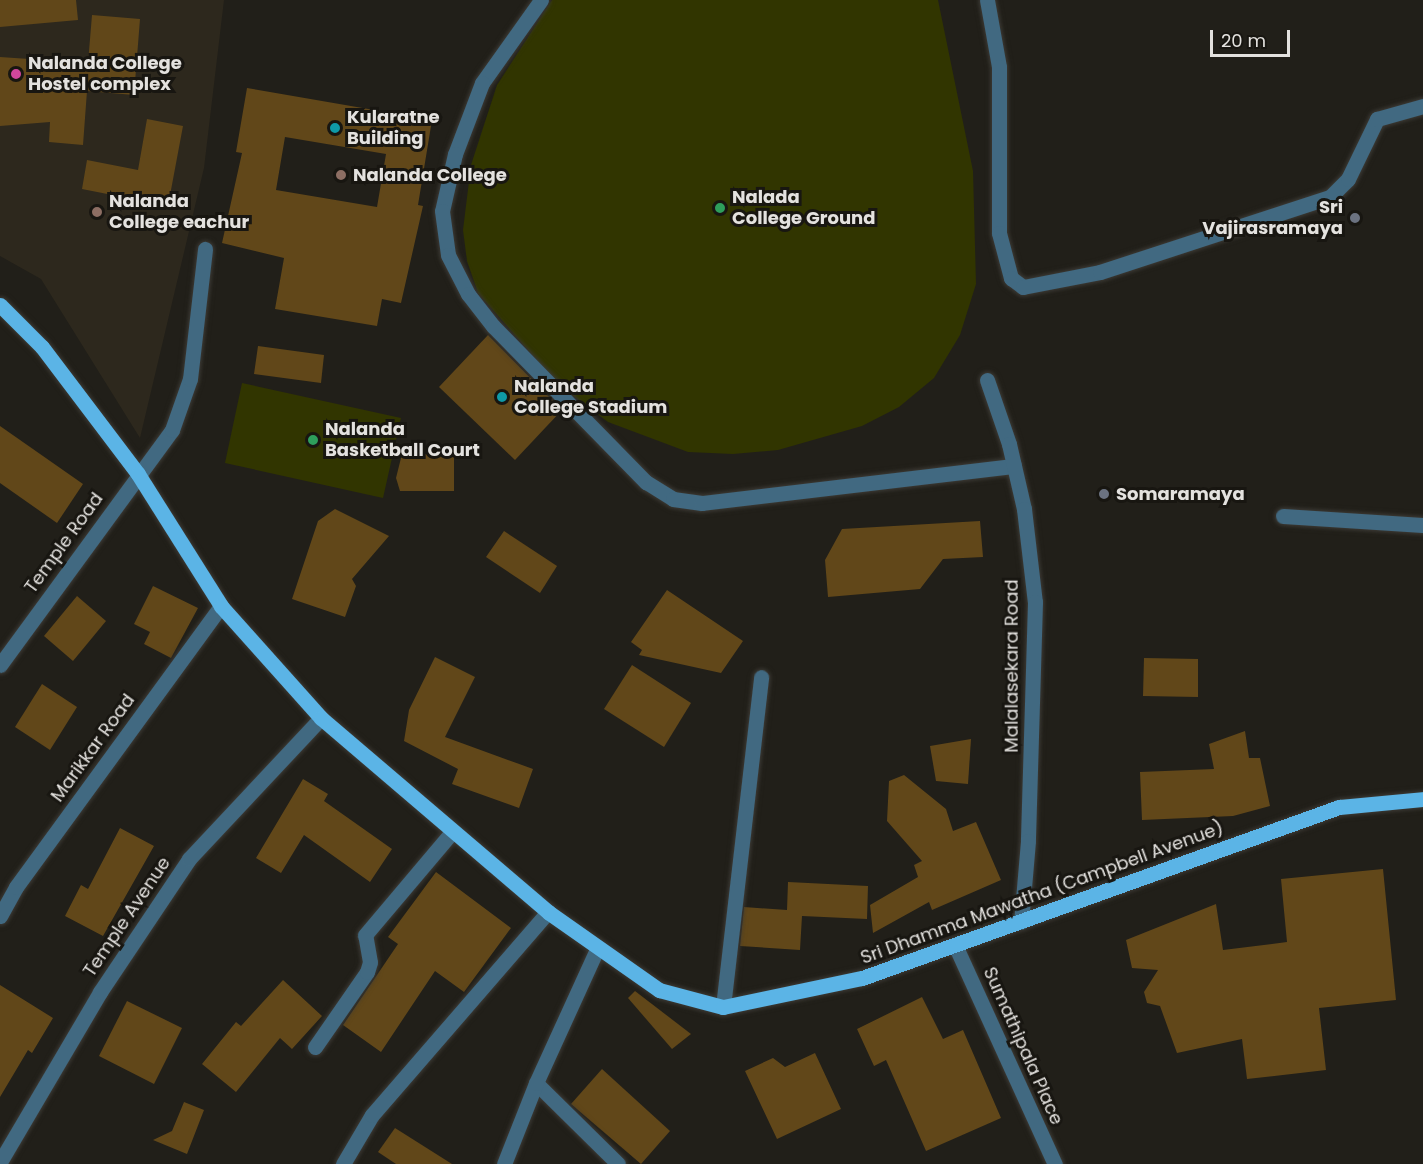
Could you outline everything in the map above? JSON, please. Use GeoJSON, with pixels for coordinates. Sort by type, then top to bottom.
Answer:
{"type":"FeatureCollection","features":[{"type":"Feature","properties":{"kind":"main road","name":"Sri Dhamma Mawatha (Campbell Avenue)"},"geometry":{"type":"LineString","coordinates":[[0,305],[42,347],[138,474],[221,606],[321,718],[548,912],[597,949],[659,990],[723,1007],[862,978],[1339,807],[1423,799]]}},
{"type":"Feature","properties":{"kind":"street"},"geometry":{"type":"LineString","coordinates":[[541,0],[482,83],[455,154],[442,211],[448,255],[468,294],[493,326],[646,482],[673,499],[702,503],[1014,466]]}},
{"type":"Feature","properties":{"kind":"street"},"geometry":{"type":"LineString","coordinates":[[987,0],[999,67],[999,233],[1011,278],[1023,287],[1100,272],[1330,197],[1348,179],[1377,120],[1423,106]]}},
{"type":"Feature","properties":{"kind":"street","name":"Temple Road"},"geometry":{"type":"LineString","coordinates":[[0,665],[172,430],[190,379],[205,249]]}},
{"type":"Feature","properties":{"kind":"street","name":"Malalasekara Road"},"geometry":{"type":"LineString","coordinates":[[987,380],[1014,466],[1035,602],[1029,841],[1021,922]]}},
{"type":"Feature","properties":{"kind":"street"},"geometry":{"type":"LineString","coordinates":[[1283,516],[1423,525]]}},
{"type":"Feature","properties":{"kind":"street","name":"Marikkar Road"},"geometry":{"type":"LineString","coordinates":[[0,916],[16,887],[221,606]]}},
{"type":"Feature","properties":{"kind":"street"},"geometry":{"type":"LineString","coordinates":[[723,1007],[761,677]]}},
{"type":"Feature","properties":{"kind":"street","name":"Temple Avenue"},"geometry":{"type":"LineString","coordinates":[[0,1162],[100,992],[189,859],[321,718]]}},
{"type":"Feature","properties":{"kind":"street"},"geometry":{"type":"LineString","coordinates":[[315,1047],[367,972],[370,962],[365,935],[453,831]]}},
{"type":"Feature","properties":{"kind":"street"},"geometry":{"type":"LineString","coordinates":[[343,1164],[372,1115],[548,912]]}},
{"type":"Feature","properties":{"kind":"street","name":"Sumathipala Place"},"geometry":{"type":"LineString","coordinates":[[955,945],[1055,1164]]}},
{"type":"Feature","properties":{"kind":"street"},"geometry":{"type":"LineString","coordinates":[[504,1164],[536,1083],[597,949]]}},
{"type":"Feature","properties":{"kind":"street"},"geometry":{"type":"LineString","coordinates":[[536,1083],[618,1164]]}},
{"type":"Feature","properties":{"kind":"shaded area","name":"Nalanda College eachur"},"geometry":{"type":"Polygon","coordinates":[[[0,0],[224,0],[204,168],[140,438],[41,279],[0,256],[0,0]]]}},
{"type":"Feature","properties":{"kind":"green space","name":"Nalada College Ground"},"geometry":{"type":"Polygon","coordinates":[[[552,0],[938,0],[973,171],[976,284],[960,335],[934,378],[899,407],[862,426],[778,450],[733,454],[688,452],[608,422],[558,384],[478,293],[467,261],[463,230],[471,165],[497,85],[552,0]]]}},
{"type":"Feature","properties":{"kind":"green space","name":"Nalanda Basketball Court"},"geometry":{"type":"Polygon","coordinates":[[[242,383],[401,418],[383,498],[225,463],[242,383]]]}},
{"type":"Feature","properties":{"kind":"building"},"geometry":{"type":"Polygon","coordinates":[[[0,0],[76,0],[78,20],[0,27],[0,0]]]}},
{"type":"Feature","properties":{"kind":"building"},"geometry":{"type":"Polygon","coordinates":[[[92,15],[140,19],[134,95],[87,91],[83,145],[49,142],[50,122],[0,126],[0,57],[88,63],[92,15]]]}},
{"type":"Feature","properties":{"kind":"building"},"geometry":{"type":"Polygon","coordinates":[[[247,88],[432,120],[418,205],[423,206],[401,303],[382,299],[377,326],[275,309],[284,258],[222,243],[242,153],[236,152],[247,88]],[[285,137],[276,190],[377,207],[386,154],[285,137]]]}},
{"type":"Feature","properties":{"kind":"building"},"geometry":{"type":"Polygon","coordinates":[[[147,119],[183,126],[168,206],[82,189],[87,160],[138,170],[147,119]]]}},
{"type":"Feature","properties":{"kind":"building","name":"Nalanda College Stadium"},"geometry":{"type":"Polygon","coordinates":[[[488,335],[562,410],[515,460],[439,387],[488,335]]]}},
{"type":"Feature","properties":{"kind":"building"},"geometry":{"type":"Polygon","coordinates":[[[258,346],[324,355],[321,383],[254,374],[258,346]]]}},
{"type":"Feature","properties":{"kind":"building"},"geometry":{"type":"Polygon","coordinates":[[[0,426],[83,484],[57,523],[0,483],[0,426]]]}},
{"type":"Feature","properties":{"kind":"building"},"geometry":{"type":"Polygon","coordinates":[[[402,454],[454,454],[454,491],[400,491],[396,478],[402,454]]]}},
{"type":"Feature","properties":{"kind":"building"},"geometry":{"type":"Polygon","coordinates":[[[335,509],[389,536],[352,579],[356,586],[345,617],[292,599],[318,521],[335,509]]]}},
{"type":"Feature","properties":{"kind":"building"},"geometry":{"type":"Polygon","coordinates":[[[980,521],[983,557],[943,559],[920,589],[828,597],[825,560],[842,529],[980,521]]]}},
{"type":"Feature","properties":{"kind":"building"},"geometry":{"type":"Polygon","coordinates":[[[504,531],[557,566],[540,593],[486,557],[504,531]]]}},
{"type":"Feature","properties":{"kind":"building"},"geometry":{"type":"Polygon","coordinates":[[[153,586],[198,608],[171,658],[144,644],[150,632],[134,624],[153,586]]]}},
{"type":"Feature","properties":{"kind":"building"},"geometry":{"type":"Polygon","coordinates":[[[667,590],[743,641],[721,673],[639,655],[642,650],[631,642],[667,590]]]}},
{"type":"Feature","properties":{"kind":"building"},"geometry":{"type":"Polygon","coordinates":[[[77,596],[106,621],[73,661],[44,636],[77,596]]]}},
{"type":"Feature","properties":{"kind":"building"},"geometry":{"type":"Polygon","coordinates":[[[435,657],[475,677],[445,737],[533,769],[519,808],[452,784],[458,769],[404,741],[409,710],[435,657]]]}},
{"type":"Feature","properties":{"kind":"building"},"geometry":{"type":"Polygon","coordinates":[[[1144,658],[1198,659],[1198,697],[1143,696],[1144,658]]]}},
{"type":"Feature","properties":{"kind":"building"},"geometry":{"type":"Polygon","coordinates":[[[632,665],[691,703],[664,747],[604,709],[632,665]]]}},
{"type":"Feature","properties":{"kind":"building"},"geometry":{"type":"Polygon","coordinates":[[[42,684],[77,707],[50,750],[15,727],[42,684]]]}},
{"type":"Feature","properties":{"kind":"building"},"geometry":{"type":"Polygon","coordinates":[[[1245,731],[1249,758],[1260,758],[1270,806],[1233,816],[1142,820],[1140,772],[1214,769],[1209,744],[1245,731]]]}},
{"type":"Feature","properties":{"kind":"building"},"geometry":{"type":"Polygon","coordinates":[[[971,739],[968,784],[936,781],[930,746],[971,739]]]}},
{"type":"Feature","properties":{"kind":"building"},"geometry":{"type":"Polygon","coordinates":[[[904,775],[946,809],[953,831],[976,822],[1001,880],[932,910],[929,902],[873,933],[870,905],[918,877],[914,865],[922,861],[887,821],[889,781],[904,775]]]}},
{"type":"Feature","properties":{"kind":"building"},"geometry":{"type":"Polygon","coordinates":[[[303,779],[328,794],[324,801],[392,849],[370,882],[304,835],[281,873],[256,858],[303,779]]]}},
{"type":"Feature","properties":{"kind":"building"},"geometry":{"type":"Polygon","coordinates":[[[120,828],[154,846],[103,936],[65,916],[81,885],[88,889],[120,828]]]}},
{"type":"Feature","properties":{"kind":"building"},"geometry":{"type":"Polygon","coordinates":[[[1383,869],[1396,1000],[1319,1008],[1326,1070],[1247,1079],[1242,1039],[1177,1053],[1160,1006],[1147,1003],[1144,992],[1158,970],[1132,968],[1126,940],[1216,904],[1223,950],[1287,942],[1281,879],[1383,869]]]}},
{"type":"Feature","properties":{"kind":"building"},"geometry":{"type":"Polygon","coordinates":[[[436,872],[511,928],[464,992],[435,971],[381,1052],[343,1025],[398,944],[388,937],[436,872]]]}},
{"type":"Feature","properties":{"kind":"building"},"geometry":{"type":"Polygon","coordinates":[[[788,882],[868,886],[867,919],[802,916],[800,950],[740,946],[744,907],[787,910],[788,882]]]}},
{"type":"Feature","properties":{"kind":"building"},"geometry":{"type":"Polygon","coordinates":[[[283,980],[322,1016],[292,1049],[280,1038],[236,1092],[202,1064],[236,1022],[241,1026],[283,980]]]}},
{"type":"Feature","properties":{"kind":"building"},"geometry":{"type":"Polygon","coordinates":[[[0,985],[53,1018],[32,1053],[28,1050],[0,1097],[0,985]]]}},
{"type":"Feature","properties":{"kind":"building"},"geometry":{"type":"Polygon","coordinates":[[[635,991],[691,1034],[672,1049],[628,998],[635,991]]]}},
{"type":"Feature","properties":{"kind":"building"},"geometry":{"type":"Polygon","coordinates":[[[922,997],[943,1039],[963,1030],[1001,1118],[926,1151],[886,1060],[874,1066],[857,1029],[922,997]]]}},
{"type":"Feature","properties":{"kind":"building"},"geometry":{"type":"Polygon","coordinates":[[[127,1001],[182,1028],[154,1084],[99,1056],[127,1001]]]}},
{"type":"Feature","properties":{"kind":"building"},"geometry":{"type":"Polygon","coordinates":[[[815,1053],[841,1109],[777,1139],[745,1071],[773,1058],[785,1067],[815,1053]]]}},
{"type":"Feature","properties":{"kind":"building"},"geometry":{"type":"Polygon","coordinates":[[[602,1069],[670,1131],[641,1164],[571,1104],[602,1069]]]}},
{"type":"Feature","properties":{"kind":"building"},"geometry":{"type":"Polygon","coordinates":[[[184,1102],[204,1110],[187,1154],[153,1140],[172,1131],[184,1102]]]}},
{"type":"Feature","properties":{"kind":"building"},"geometry":{"type":"Polygon","coordinates":[[[395,1128],[452,1164],[396,1164],[378,1152],[395,1128]]]}},
{"type":"Feature","properties":{"kind":"place","name":"Nalanda College Hostel complex"},"geometry":{"type":"Point","coordinates":[16,74]}},
{"type":"Feature","properties":{"kind":"place","name":"Kularatne Building"},"geometry":{"type":"Point","coordinates":[335,128]}},
{"type":"Feature","properties":{"kind":"place","name":"Nalanda College"},"geometry":{"type":"Point","coordinates":[341,175]}},
{"type":"Feature","properties":{"kind":"place","name":"Nalada College Ground"},"geometry":{"type":"Point","coordinates":[720,208]}},
{"type":"Feature","properties":{"kind":"place","name":"Nalanda College eachur"},"geometry":{"type":"Point","coordinates":[97,212]}},
{"type":"Feature","properties":{"kind":"place","name":"Sri Vajirasramaya"},"geometry":{"type":"Point","coordinates":[1355,218]}},
{"type":"Feature","properties":{"kind":"place","name":"Nalanda College Stadium"},"geometry":{"type":"Point","coordinates":[502,397]}},
{"type":"Feature","properties":{"kind":"place","name":"Nalanda Basketball Court"},"geometry":{"type":"Point","coordinates":[313,440]}},
{"type":"Feature","properties":{"kind":"place","name":"Somaramaya"},"geometry":{"type":"Point","coordinates":[1104,494]}}]}
